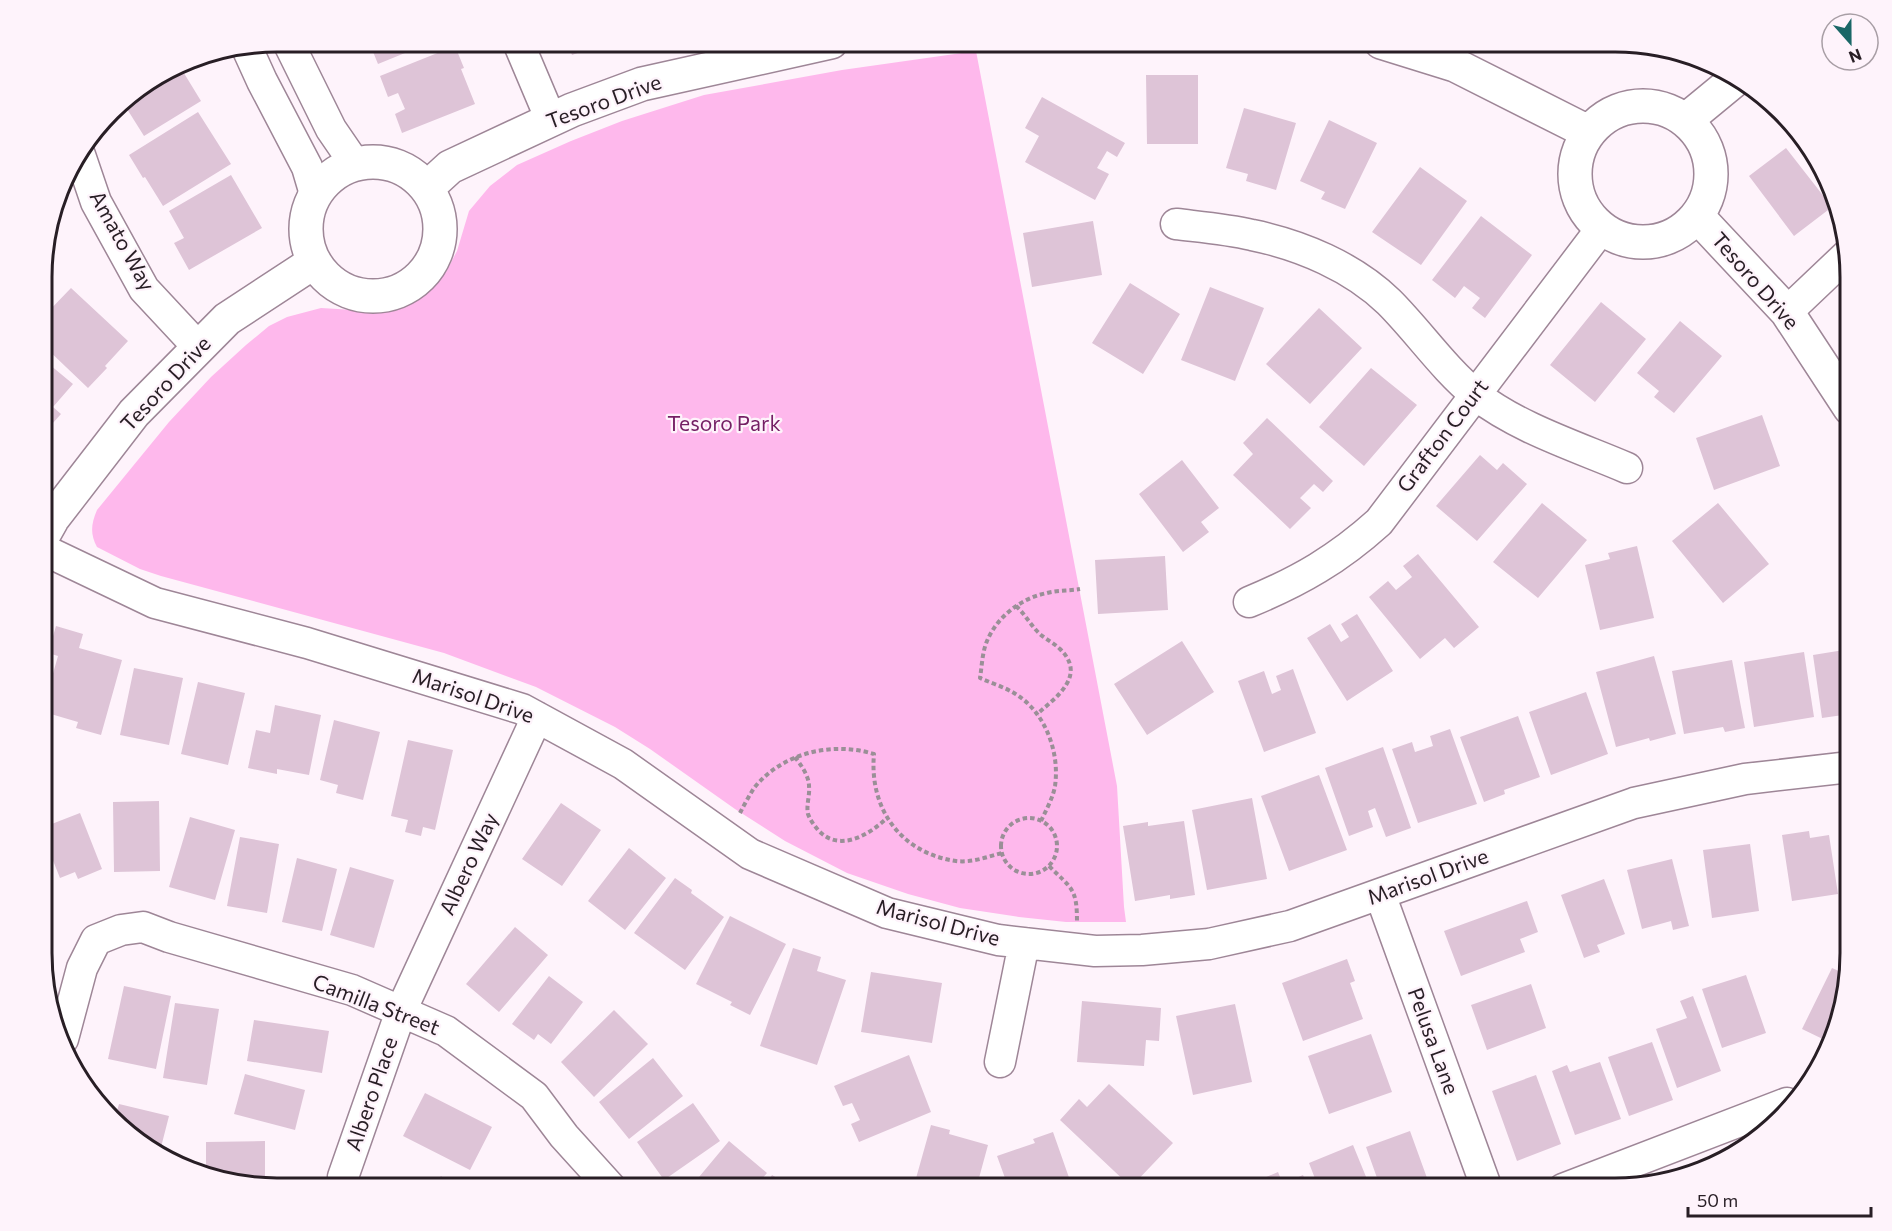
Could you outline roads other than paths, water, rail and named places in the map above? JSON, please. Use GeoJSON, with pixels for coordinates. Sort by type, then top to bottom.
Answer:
{"type":"FeatureCollection","features":[{"type":"Feature","properties":{"kind":"street"},"geometry":{"type":"LineString","coordinates":[[293,52],[331,129],[355,164]]}},
{"type":"Feature","properties":{"kind":"street"},"geometry":{"type":"LineString","coordinates":[[522,52],[551,120]]}},
{"type":"Feature","properties":{"kind":"street","name":"Tesoro Drive"},"geometry":{"type":"LineString","coordinates":[[428,188],[450,167],[572,110],[642,84],[786,52]]}},
{"type":"Feature","properties":{"kind":"street"},"geometry":{"type":"LineString","coordinates":[[1428,52],[1588,132]]}},
{"type":"Feature","properties":{"kind":"street"},"geometry":{"type":"LineString","coordinates":[[250,54],[307,167],[315,194]]}},
{"type":"Feature","properties":{"kind":"street"},"geometry":{"type":"LineString","coordinates":[[1686,120],[1729,84]]}},
{"type":"Feature","properties":{"kind":"street"},"geometry":{"type":"LineString","coordinates":[[1634,106],[1664,108],[1686,120],[1703,140],[1712,166],[1710,194],[1698,217],[1679,233],[1652,243],[1627,241],[1601,229],[1582,207],[1575,184],[1577,155],[1588,132],[1605,117],[1634,106]]}},
{"type":"Feature","properties":{"kind":"street"},"geometry":{"type":"LineString","coordinates":[[375,161],[395,165],[413,174],[428,188],[438,208],[441,230],[437,251],[426,270],[410,285],[390,294],[368,296],[346,291],[328,279],[314,262],[305,228],[308,210],[315,194],[339,170],[355,164],[375,161]]}},
{"type":"Feature","properties":{"kind":"street","name":"Amato Way"},"geometry":{"type":"LineString","coordinates":[[83,165],[96,202],[144,289],[199,348]]}},
{"type":"Feature","properties":{"kind":"street","name":"Tesoro Drive"},"geometry":{"type":"LineString","coordinates":[[1698,217],[1787,312],[1839,390]]}},
{"type":"Feature","properties":{"kind":"street"},"geometry":{"type":"LineString","coordinates":[[1176,224],[1253,235],[1294,247],[1336,264],[1363,281],[1387,301],[1424,343],[1475,394],[1509,417],[1627,468]]}},
{"type":"Feature","properties":{"kind":"street","name":"Grafton Court"},"geometry":{"type":"LineString","coordinates":[[1250,602],[1296,581],[1355,543],[1378,522],[1601,229]]}},
{"type":"Feature","properties":{"kind":"street","name":"Tesoro Drive"},"geometry":{"type":"LineString","coordinates":[[52,520],[134,413],[227,319],[314,262]]}},
{"type":"Feature","properties":{"kind":"street"},"geometry":{"type":"LineString","coordinates":[[1787,312],[1839,263]]}},
{"type":"Feature","properties":{"kind":"street","name":"Marisol Drive"},"geometry":{"type":"LineString","coordinates":[[52,553],[155,603],[307,643],[522,709],[624,764],[750,854],[887,913],[998,940],[1095,951],[1142,950],[1209,944],[1290,926],[1634,803],[1745,779],[1839,768]]}},
{"type":"Feature","properties":{"kind":"street","name":"Albero Way"},"geometry":{"type":"LineString","coordinates":[[401,1011],[537,717]]}},
{"type":"Feature","properties":{"kind":"street","name":"Pelusa Lane"},"geometry":{"type":"LineString","coordinates":[[1380,894],[1483,1178]]}},
{"type":"Feature","properties":{"kind":"street","name":"Camilla Street"},"geometry":{"type":"LineString","coordinates":[[66,1029],[82,968],[96,940],[121,930],[143,927],[169,937],[352,990],[446,1031],[534,1096],[564,1136],[602,1178]]}},
{"type":"Feature","properties":{"kind":"street"},"geometry":{"type":"LineString","coordinates":[[1000,1062],[1024,943]]}},
{"type":"Feature","properties":{"kind":"street","name":"Albero Place"},"geometry":{"type":"LineString","coordinates":[[343,1177],[401,1011]]}},
{"type":"Feature","properties":{"kind":"street"},"geometry":{"type":"LineString","coordinates":[[1592,1178],[1781,1105]]}},
{"type":"Feature","properties":{"kind":"park label","name":"Tesoro Park"},"geometry":{"type":"Point","coordinates":[724,424]}}]}
